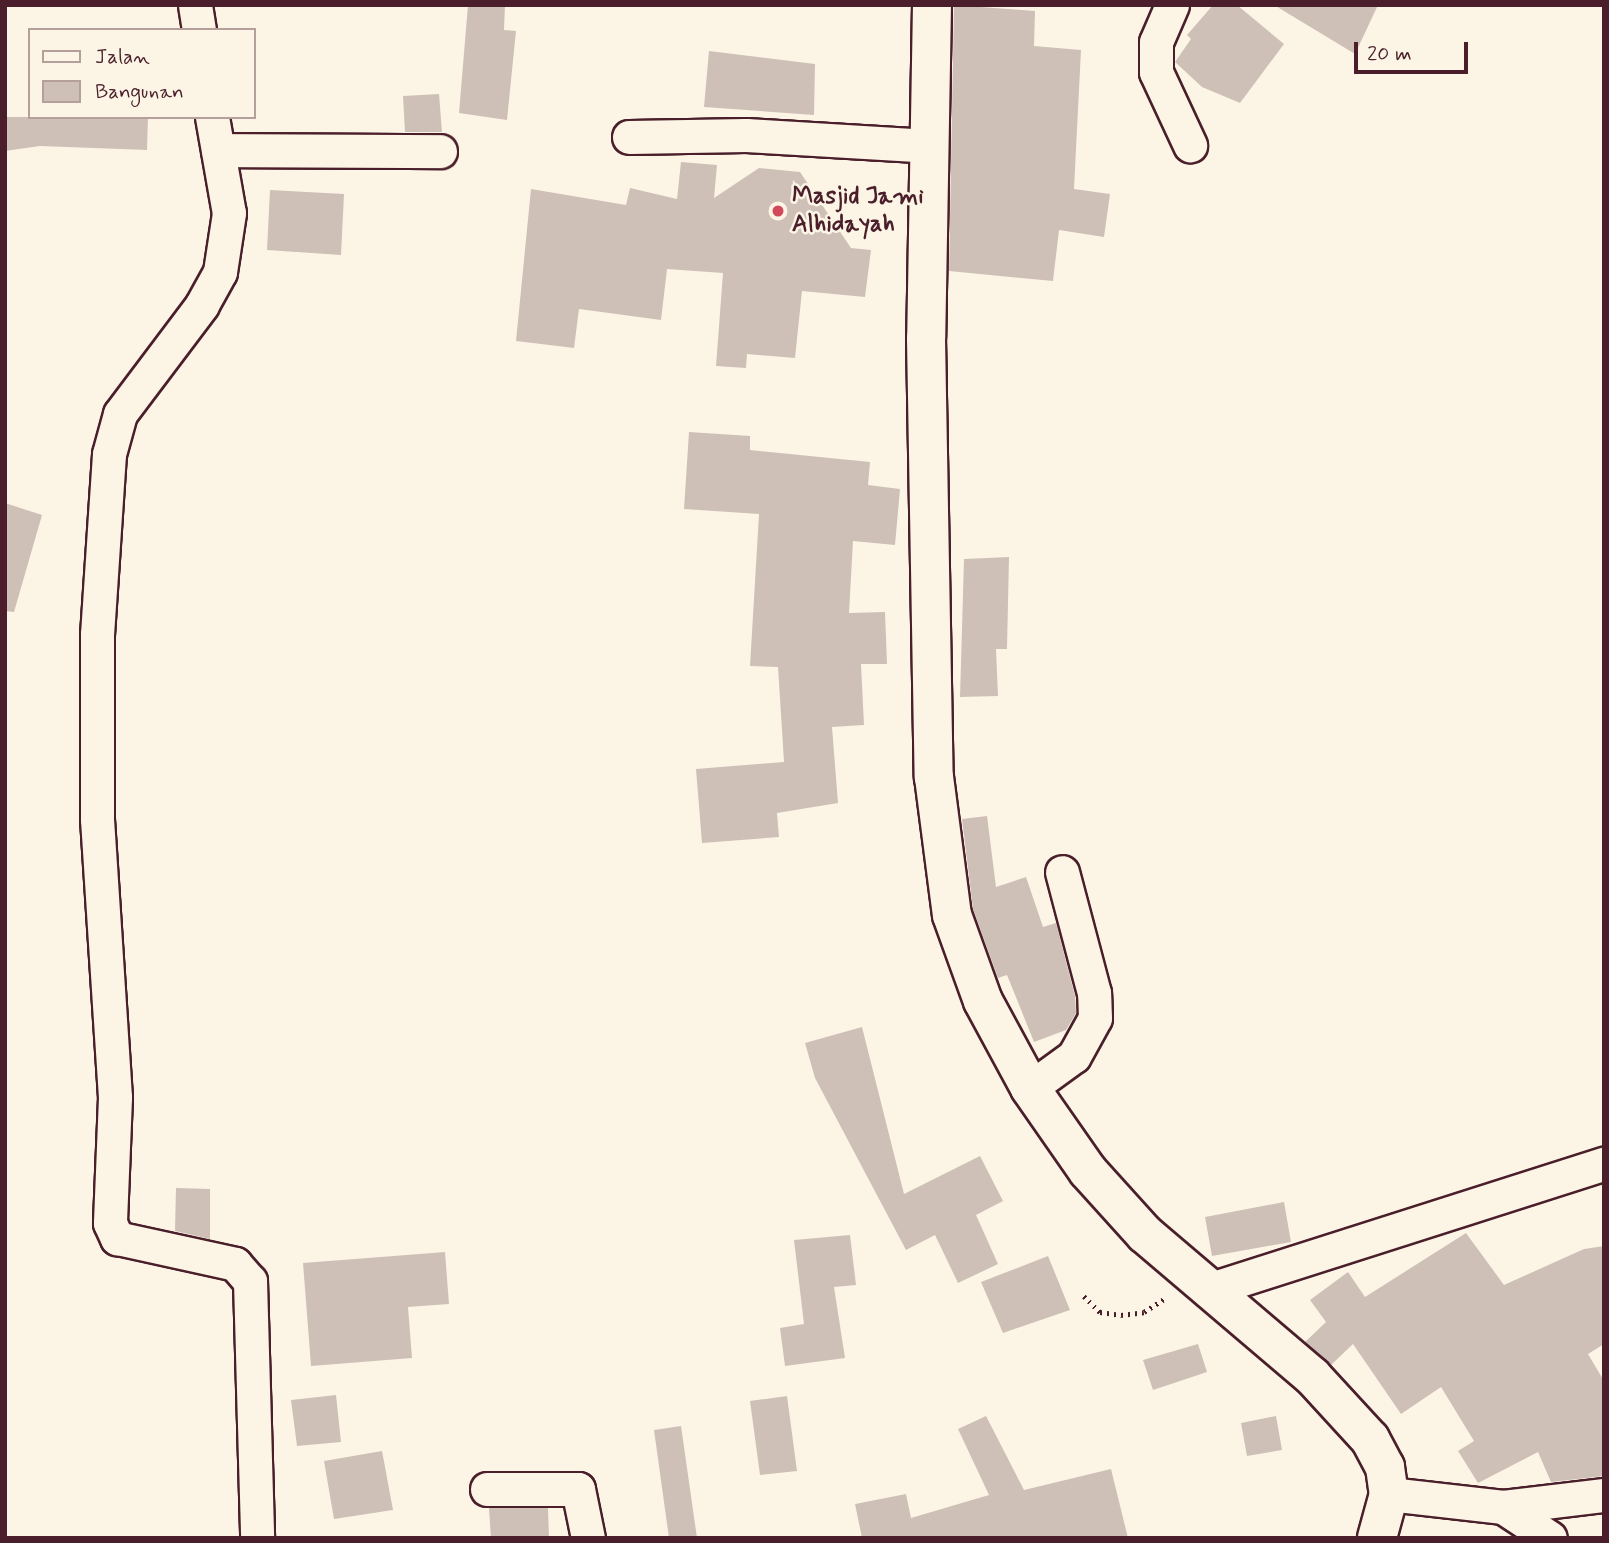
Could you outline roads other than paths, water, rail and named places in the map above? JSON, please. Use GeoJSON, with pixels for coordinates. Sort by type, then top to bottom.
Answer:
{"type":"FeatureCollection","features":[{"type":"Feature","properties":{"kind":"street"},"geometry":{"type":"LineString","coordinates":[[195,5],[199,28]]}},
{"type":"Feature","properties":{"kind":"street"},"geometry":{"type":"LineString","coordinates":[[932,5],[926,338],[934,777],[952,915],[983,1002],[1030,1088],[1088,1171],[1197,1280],[1344,1407],[1385,1467],[1389,1494],[1377,1538]]}},
{"type":"Feature","properties":{"kind":"street"},"geometry":{"type":"LineString","coordinates":[[1172,5],[1156,42],[1156,72],[1190,145]]}},
{"type":"Feature","properties":{"kind":"street"},"geometry":{"type":"LineString","coordinates":[[212,119],[229,213],[220,272],[120,414],[109,454],[97,634],[97,819],[115,1097],[110,1223],[117,1238],[235,1264],[250,1282],[257,1538]]}},
{"type":"Feature","properties":{"kind":"street"},"geometry":{"type":"LineString","coordinates":[[629,137],[746,135],[929,146]]}},
{"type":"Feature","properties":{"kind":"street"},"geometry":{"type":"LineString","coordinates":[[218,150],[440,151]]}},
{"type":"Feature","properties":{"kind":"street"},"geometry":{"type":"LineString","coordinates":[[1030,1088],[1074,1056],[1096,1018],[1094,993],[1062,872]]}},
{"type":"Feature","properties":{"kind":"street"},"geometry":{"type":"LineString","coordinates":[[1197,1280],[1604,1164]]}},
{"type":"Feature","properties":{"kind":"street"},"geometry":{"type":"LineString","coordinates":[[487,1489],[578,1489],[588,1538]]}},
{"type":"Feature","properties":{"kind":"street"},"geometry":{"type":"LineString","coordinates":[[1389,1494],[1503,1507],[1604,1495]]}},
{"type":"Feature","properties":{"kind":"street"},"geometry":{"type":"LineString","coordinates":[[1503,1507],[1550,1538]]}},
{"type":"Feature","properties":{"kind":"place","name":"Masjid Jami Alhidayah"},"geometry":{"type":"Point","coordinates":[778,211]}}]}
